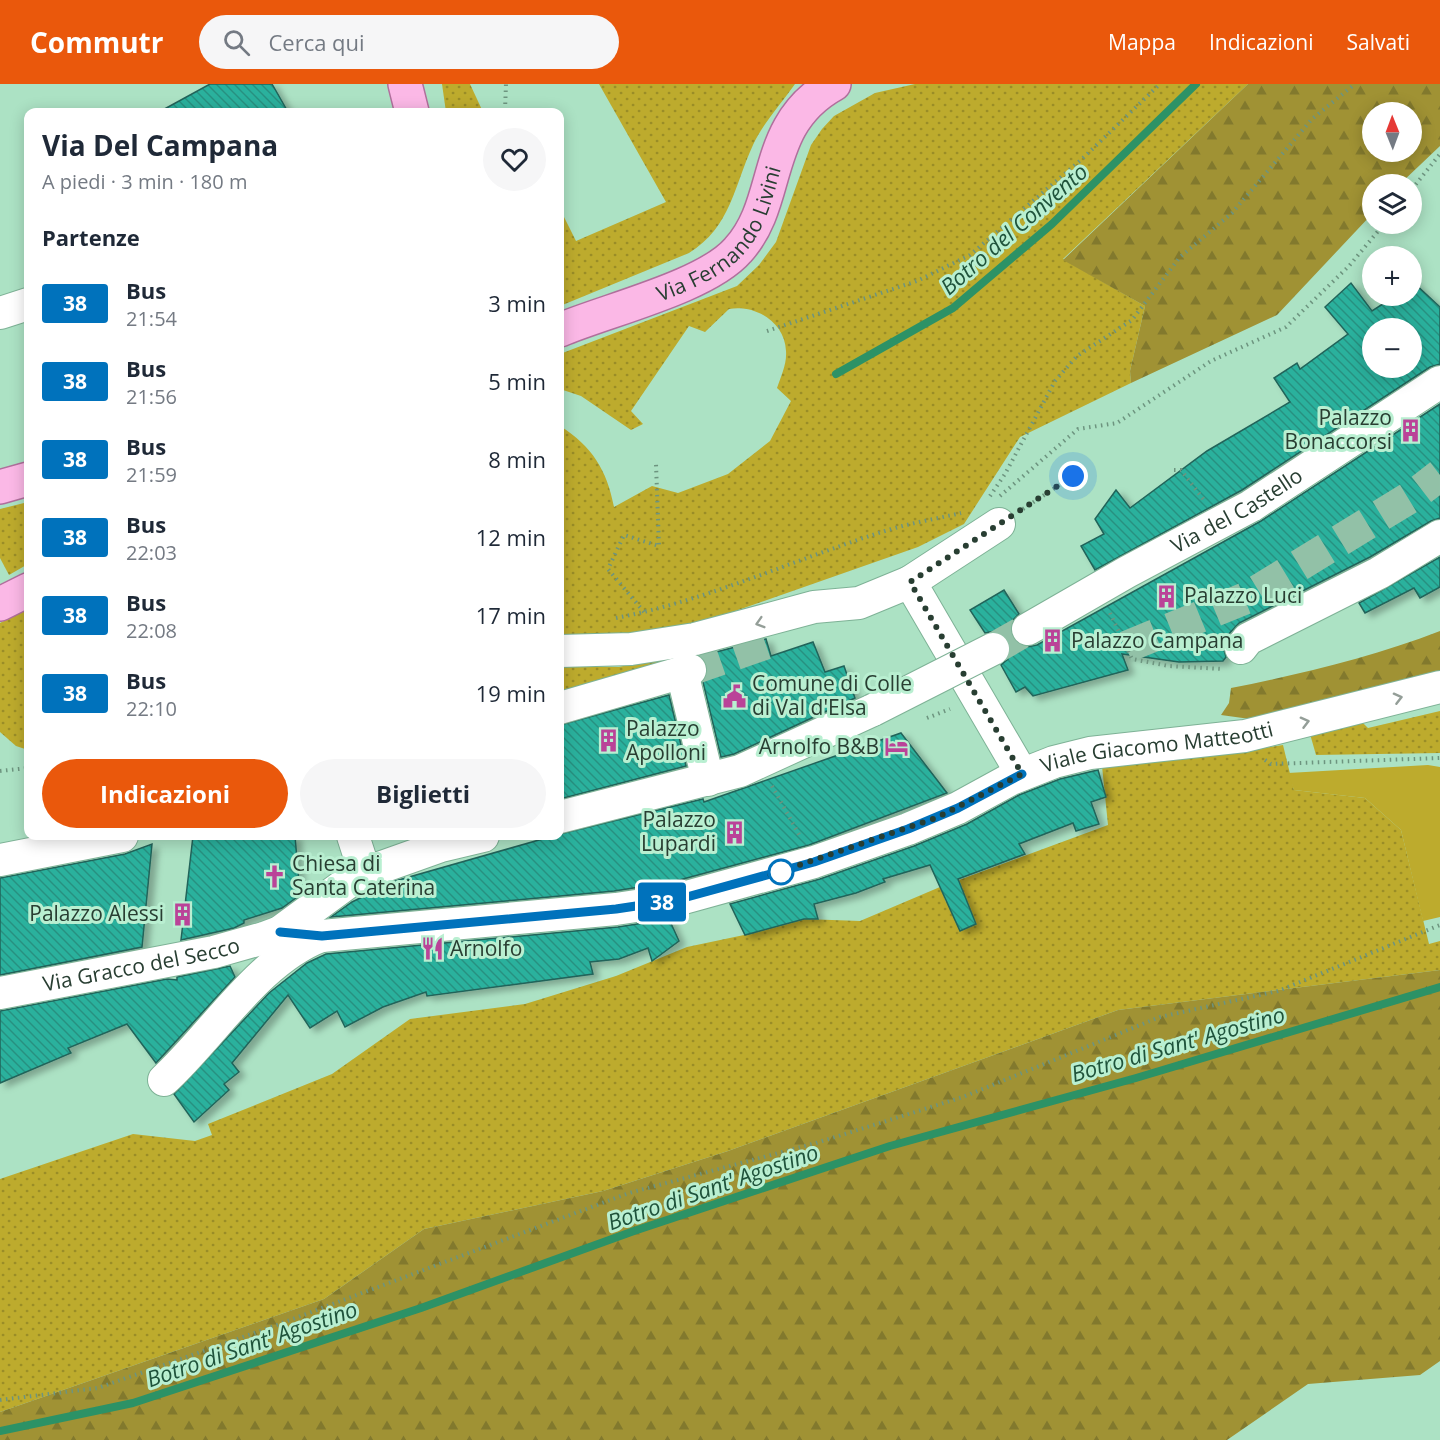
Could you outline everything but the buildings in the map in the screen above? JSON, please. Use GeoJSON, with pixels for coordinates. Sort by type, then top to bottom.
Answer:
{"type":"FeatureCollection","features":[{"type":"Feature","properties":{"kind":"main road"},"geometry":{"type":"LineString","coordinates":[[405,84],[411,108]]}},
{"type":"Feature","properties":{"kind":"main road"},"geometry":{"type":"LineString","coordinates":[[425,84],[428,108]]}},
{"type":"Feature","properties":{"kind":"main road","name":"Via Fernando Livini"},"geometry":{"type":"LineString","coordinates":[[564,328],[692,280],[733,256],[752,231],[776,159],[790,127],[813,99],[834,84]]}},
{"type":"Feature","properties":{"kind":"main road"},"geometry":{"type":"LineString","coordinates":[[0,486],[24,480]]}},
{"type":"Feature","properties":{"kind":"main road"},"geometry":{"type":"LineString","coordinates":[[0,604],[24,592]]}},
{"type":"Feature","properties":{"kind":"street"},"geometry":{"type":"LineString","coordinates":[[0,313],[24,305]]}},
{"type":"Feature","properties":{"kind":"street","name":"Via del Castello"},"geometry":{"type":"LineString","coordinates":[[1028,629],[1098,588],[1263,499],[1344,443],[1440,382]]}},
{"type":"Feature","properties":{"kind":"street"},"geometry":{"type":"LineString","coordinates":[[767,644],[910,582],[992,509]]}},
{"type":"Feature","properties":{"kind":"street"},"geometry":{"type":"LineString","coordinates":[[1241,648],[1248,639],[1379,573],[1440,536]]}},
{"type":"Feature","properties":{"kind":"street","name":"Viale Giacomo Matteotti"},"geometry":{"type":"LineString","coordinates":[[910,582],[1022,774],[1090,753],[1245,736],[1440,687]]}},
{"type":"Feature","properties":{"kind":"street"},"geometry":{"type":"LineString","coordinates":[[564,651],[596,652],[664,644],[720,634],[814,607],[859,603]]}},
{"type":"Feature","properties":{"kind":"street"},"geometry":{"type":"LineString","coordinates":[[564,816],[708,780],[759,763],[873,710],[993,649]]}},
{"type":"Feature","properties":{"kind":"street"},"geometry":{"type":"LineString","coordinates":[[564,707],[686,671],[708,780]]}},
{"type":"Feature","properties":{"kind":"street"},"geometry":{"type":"LineString","coordinates":[[280,932],[322,936],[648,905],[700,894],[814,862],[936,818],[1022,774]]}},
{"type":"Feature","properties":{"kind":"street"},"geometry":{"type":"LineString","coordinates":[[0,860],[102,840]]}},
{"type":"Feature","properties":{"kind":"street"},"geometry":{"type":"LineString","coordinates":[[354,840],[365,873]]}},
{"type":"Feature","properties":{"kind":"street"},"geometry":{"type":"LineString","coordinates":[[280,932],[347,883],[365,873],[441,846],[466,840]]}},
{"type":"Feature","properties":{"kind":"street","name":"Via Gracco del Secco"},"geometry":{"type":"LineString","coordinates":[[0,993],[214,952],[280,932]]}},
{"type":"Feature","properties":{"kind":"street"},"geometry":{"type":"LineString","coordinates":[[164,1080],[202,1042],[268,968],[297,947],[322,936]]}},
{"type":"Feature","properties":{"kind":"path"},"geometry":{"type":"LineString","coordinates":[[505,108],[506,84]]}},
{"type":"Feature","properties":{"kind":"path"},"geometry":{"type":"LineString","coordinates":[[767,331],[917,282],[970,255],[1082,159],[1160,84]]}},
{"type":"Feature","properties":{"kind":"path"},"geometry":{"type":"LineString","coordinates":[[992,509],[1005,474],[1055,381],[1077,356],[1132,320],[1180,258],[1232,213],[1312,119],[1355,84]]}},
{"type":"Feature","properties":{"kind":"path"},"geometry":{"type":"LineString","coordinates":[[1422,176],[1440,154]]}},
{"type":"Feature","properties":{"kind":"path"},"geometry":{"type":"LineString","coordinates":[[992,509],[1078,429],[1117,423],[1210,361],[1286,327],[1349,266],[1375,234]]}},
{"type":"Feature","properties":{"kind":"path"},"geometry":{"type":"LineString","coordinates":[[656,464],[659,546],[624,535],[608,569],[645,613],[754,578],[886,531],[970,511]]}},
{"type":"Feature","properties":{"kind":"path"},"geometry":{"type":"LineString","coordinates":[[1174,470],[1181,470],[1221,522]]}},
{"type":"Feature","properties":{"kind":"path"},"geometry":{"type":"LineString","coordinates":[[992,509],[1073,476],[1090,474]]}},
{"type":"Feature","properties":{"kind":"path"},"geometry":{"type":"LineString","coordinates":[[1098,588],[1132,659],[1169,666],[1223,669],[1241,648]]}},
{"type":"Feature","properties":{"kind":"path"},"geometry":{"type":"LineString","coordinates":[[918,721],[957,706]]}},
{"type":"Feature","properties":{"kind":"path"},"geometry":{"type":"LineString","coordinates":[[1269,756],[1265,760],[1271,764],[1440,758]]}},
{"type":"Feature","properties":{"kind":"path"},"geometry":{"type":"LineString","coordinates":[[759,763],[814,862]]}},
{"type":"Feature","properties":{"kind":"path"},"geometry":{"type":"LineString","coordinates":[[0,771],[24,768]]}},
{"type":"Feature","properties":{"kind":"path"},"geometry":{"type":"LineString","coordinates":[[0,1400],[98,1388],[266,1329],[629,1193],[816,1143],[963,1097],[1160,1017],[1278,991],[1440,926]]}},
{"type":"Feature","properties":{"kind":"shaded area"},"geometry":{"type":"Polygon","coordinates":[[[442,84],[470,84],[481,108],[445,108],[442,84]]]}},
{"type":"Feature","properties":{"kind":"shaded area"},"geometry":{"type":"Polygon","coordinates":[[[599,84],[795,84],[757,137],[730,205],[714,231],[703,243],[689,253],[564,304],[564,217],[576,241],[666,202],[599,84]]]}},
{"type":"Feature","properties":{"kind":"shaded area"},"geometry":{"type":"Polygon","coordinates":[[[915,84],[1248,84],[1063,259],[1145,306],[1130,371],[1131,383],[1020,437],[964,524],[918,547],[681,630],[564,642],[564,429],[581,442],[596,460],[607,482],[614,507],[652,486],[678,493],[728,474],[770,441],[791,401],[777,388],[786,356],[780,332],[767,317],[749,309],[729,309],[705,332],[689,326],[631,411],[643,424],[631,430],[581,396],[564,390],[564,352],[737,286],[759,265],[776,242],[811,145],[822,129],[834,116],[875,93],[915,84]]]}},
{"type":"Feature","properties":{"kind":"shaded area"},"geometry":{"type":"Polygon","coordinates":[[[24,503],[24,566],[9,575],[0,558],[0,509],[24,503]]]}},
{"type":"Feature","properties":{"kind":"shaded area"},"geometry":{"type":"Polygon","coordinates":[[[24,610],[24,749],[16,746],[0,732],[0,623],[24,610]]]}},
{"type":"Feature","properties":{"kind":"shaded area"},"geometry":{"type":"Polygon","coordinates":[[[678,653],[681,664],[564,697],[564,666],[619,667],[678,653]]]}},
{"type":"Feature","properties":{"kind":"shaded area"},"geometry":{"type":"Polygon","coordinates":[[[1440,711],[1440,753],[1316,755],[1310,734],[1362,722],[1368,728],[1440,711]]]}},
{"type":"Feature","properties":{"kind":"shaded area"},"geometry":{"type":"Polygon","coordinates":[[[1283,745],[1294,790],[1365,798],[1401,830],[1429,944],[1440,941],[1440,970],[1118,1010],[728,1151],[603,1191],[424,1229],[324,1299],[0,1412],[0,1179],[133,1134],[195,1141],[212,1135],[208,1124],[332,1074],[410,1019],[525,1004],[616,976],[687,947],[804,919],[860,921],[940,887],[946,902],[964,894],[959,880],[1108,825],[1102,766],[1202,757],[1283,745]]]}},
{"type":"Feature","properties":{"kind":"shaded area"},"geometry":{"type":"Polygon","coordinates":[[[1428,765],[1440,767],[1440,917],[1423,921],[1401,830],[1365,798],[1294,790],[1288,773],[1428,765]]]}},
{"type":"Feature","properties":{"kind":"green space"},"geometry":{"type":"Polygon","coordinates":[[[1248,84],[1440,84],[1440,146],[1411,174],[1362,174],[1362,225],[1277,315],[1131,383],[1130,371],[1145,306],[1063,260],[1248,84]]]}},
{"type":"Feature","properties":{"kind":"green space"},"geometry":{"type":"Polygon","coordinates":[[[1440,631],[1440,672],[1250,719],[1221,715],[1229,703],[1231,688],[1337,664],[1440,631]]]}},
{"type":"Feature","properties":{"kind":"green space"},"geometry":{"type":"Polygon","coordinates":[[[1440,970],[1440,1361],[1420,1375],[1308,1384],[1227,1440],[0,1440],[0,1412],[324,1299],[424,1229],[603,1191],[728,1151],[1118,1010],[1440,970]]]}},
{"type":"Feature","properties":{"kind":"waterway","name":"Botro del Convento"},"geometry":{"type":"LineString","coordinates":[[836,374],[953,308],[1052,224],[1196,84]]}},
{"type":"Feature","properties":{"kind":"waterway","name":"Botro di Sant' Agostino"},"geometry":{"type":"LineString","coordinates":[[0,1431],[133,1403],[421,1308],[634,1231],[890,1146],[1136,1078],[1440,987]]}},
{"type":"Feature","properties":{"kind":"tunnel"},"geometry":{"type":"LineString","coordinates":[[1126,647],[1246,598],[1414,495],[1440,475]]}},
{"type":"Feature","properties":{"kind":"tunnel"},"geometry":{"type":"LineString","coordinates":[[993,649],[1028,629]]}},
{"type":"Feature","properties":{"kind":"tunnel"},"geometry":{"type":"LineString","coordinates":[[690,670],[767,643]]}},
{"type":"Feature","properties":{"kind":"bus line","name":"38"},"geometry":{"type":"LineString","coordinates":[[280,932],[322,936],[616,909],[676,900],[814,862],[908,829],[958,808],[1022,774]]}},
{"type":"Feature","properties":{"kind":"place","name":"Palazzo Bonaccorsi"},"geometry":{"type":"Point","coordinates":[1410,430]}},
{"type":"Feature","properties":{"kind":"place","name":"Palazzo Luci"},"geometry":{"type":"Point","coordinates":[1166,596]}},
{"type":"Feature","properties":{"kind":"place","name":"Palazzo Campana"},"geometry":{"type":"Point","coordinates":[1053,641]}},
{"type":"Feature","properties":{"kind":"place","name":"Comune di Colle di Val d'Elsa"},"geometry":{"type":"Point","coordinates":[734,696]}},
{"type":"Feature","properties":{"kind":"place","name":"Palazzo Apolloni"},"geometry":{"type":"Point","coordinates":[608,741]}},
{"type":"Feature","properties":{"kind":"place","name":"Arnolfo B&B"},"geometry":{"type":"Point","coordinates":[897,747]}},
{"type":"Feature","properties":{"kind":"place","name":"Palazzo Lupardi"},"geometry":{"type":"Point","coordinates":[734,832]}},
{"type":"Feature","properties":{"kind":"place","name":"Chiesa di Santa Caterina"},"geometry":{"type":"Point","coordinates":[274,876]}},
{"type":"Feature","properties":{"kind":"place","name":"Palazzo Alessi"},"geometry":{"type":"Point","coordinates":[182,914]}},
{"type":"Feature","properties":{"kind":"place","name":"Arnolfo"},"geometry":{"type":"Point","coordinates":[432,949]}},
{"type":"Feature","properties":{"kind":"route"},"geometry":{"type":"LineString","coordinates":[[781,872],[770,875],[814,862],[936,818],[1022,774],[910,582],[1073,476]]}}]}
